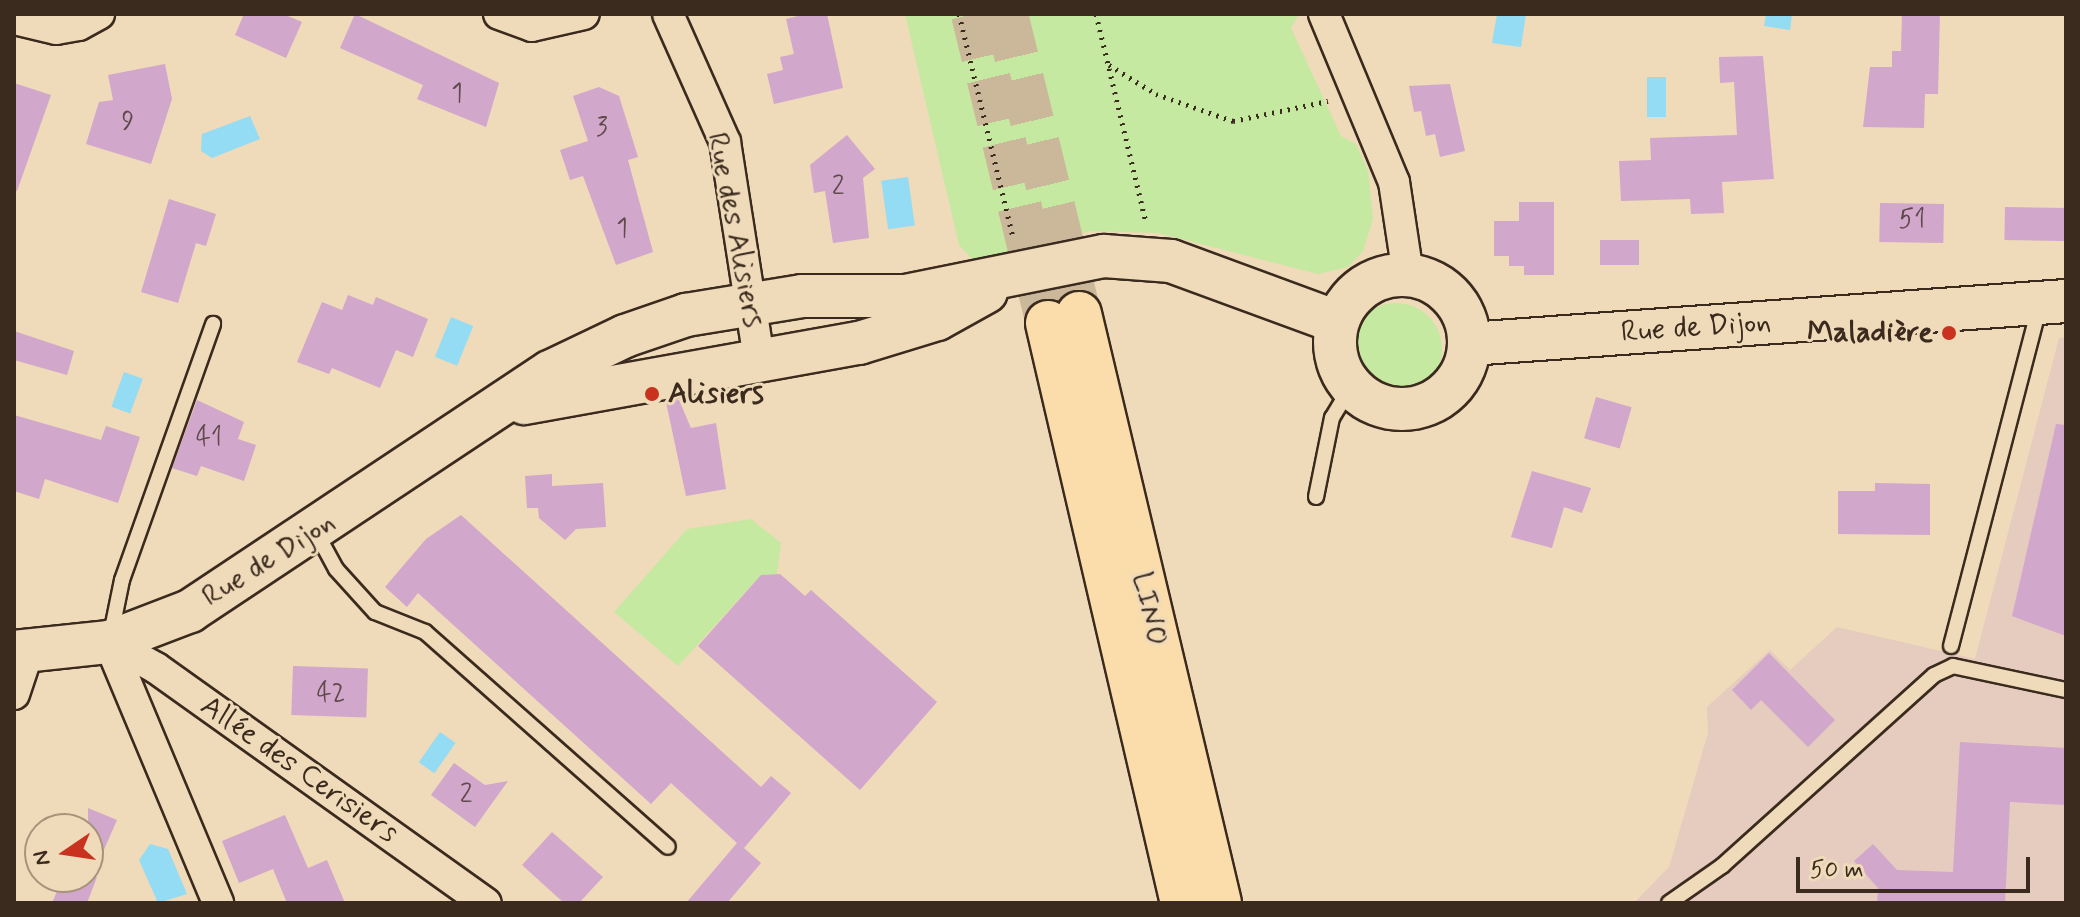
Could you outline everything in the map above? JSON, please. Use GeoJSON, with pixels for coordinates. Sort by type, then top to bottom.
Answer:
{"type":"FeatureCollection","features":[{"type":"Feature","properties":{"kind":"highway","name":"LINO"},"geometry":{"type":"LineString","coordinates":[[1183,903],[1063,318],[1219,903]]}},
{"type":"Feature","properties":{"kind":"street"},"geometry":{"type":"LineString","coordinates":[[14,19],[56,29],[99,14]]}},
{"type":"Feature","properties":{"kind":"street"},"geometry":{"type":"LineString","coordinates":[[499,14],[519,24],[546,26],[584,14]]}},
{"type":"Feature","properties":{"kind":"street","name":"Rue des Alisiers"},"geometry":{"type":"LineString","coordinates":[[668,14],[725,142],[759,359]]}},
{"type":"Feature","properties":{"kind":"street"},"geometry":{"type":"LineString","coordinates":[[1324,14],[1394,182],[1408,275]]}},
{"type":"Feature","properties":{"kind":"street","name":"Rue de Dijon"},"geometry":{"type":"LineString","coordinates":[[21,652],[109,642],[190,611],[316,531],[550,372],[625,336],[750,300],[905,296],[1104,256],[1155,259],[1221,277],[1337,322]]}},
{"type":"Feature","properties":{"kind":"street","name":"Rue de Dijon"},"geometry":{"type":"LineString","coordinates":[[500,408],[905,331],[1022,273]]}},
{"type":"Feature","properties":{"kind":"street"},"geometry":{"type":"LineString","coordinates":[[1408,275],[1445,290],[1458,306],[1469,344],[1452,386],[1435,401],[1390,409],[1351,386],[1337,356],[1337,322],[1365,286],[1408,275]]}},
{"type":"Feature","properties":{"kind":"street","name":"Rue de Dijon"},"geometry":{"type":"LineString","coordinates":[[1469,344],[2053,302]]}},
{"type":"Feature","properties":{"kind":"street"},"geometry":{"type":"LineString","coordinates":[[109,642],[218,903]]}},
{"type":"Feature","properties":{"kind":"street","name":"Allée des Cerisiers"},"geometry":{"type":"LineString","coordinates":[[109,642],[156,668],[486,903]]}},
{"type":"Feature","properties":{"kind":"street"},"geometry":{"type":"LineString","coordinates":[[14,694],[21,652]]}},
{"type":"Feature","properties":{"kind":"lane"},"geometry":{"type":"LineString","coordinates":[[1951,646],[2053,302]]}},
{"type":"Feature","properties":{"kind":"lane"},"geometry":{"type":"LineString","coordinates":[[109,642],[122,580],[213,324]]}},
{"type":"Feature","properties":{"kind":"lane"},"geometry":{"type":"LineString","coordinates":[[1316,497],[1332,418],[1351,386]]}},
{"type":"Feature","properties":{"kind":"lane"},"geometry":{"type":"LineString","coordinates":[[316,531],[336,569],[365,603],[425,632],[668,847]]}},
{"type":"Feature","properties":{"kind":"lane"},"geometry":{"type":"LineString","coordinates":[[1669,903],[1722,866],[1934,675],[1953,666],[2066,690]]}},
{"type":"Feature","properties":{"kind":"path"},"geometry":{"type":"LineString","coordinates":[[959,14],[1022,273]]}},
{"type":"Feature","properties":{"kind":"path"},"geometry":{"type":"LineString","coordinates":[[1096,14],[1155,259]]}},
{"type":"Feature","properties":{"kind":"path"},"geometry":{"type":"LineString","coordinates":[[1109,65],[1169,100],[1233,121],[1356,91]]}},
{"type":"Feature","properties":{"kind":"shaded area"},"geometry":{"type":"Polygon","coordinates":[[[2066,337],[2066,903],[1634,903],[1669,867],[1708,733],[1707,707],[1770,650],[1790,670],[1837,627],[1975,659],[2059,338],[2066,337]]]}},
{"type":"Feature","properties":{"kind":"green space"},"geometry":{"type":"Polygon","coordinates":[[[905,14],[1299,14],[1291,28],[1341,136],[1356,144],[1368,171],[1373,219],[1363,251],[1348,267],[1318,274],[1158,233],[1090,231],[974,261],[959,245],[905,14]]]}},
{"type":"Feature","properties":{"kind":"green space"},"geometry":{"type":"Polygon","coordinates":[[[1396,303],[1422,311],[1434,323],[1442,349],[1434,375],[1422,387],[1396,395],[1370,387],[1358,375],[1350,349],[1358,323],[1370,311],[1396,303]]]}},
{"type":"Feature","properties":{"kind":"green space"},"geometry":{"type":"Polygon","coordinates":[[[751,519],[781,543],[777,574],[757,579],[678,666],[614,612],[687,529],[751,519]]]}},
{"type":"Feature","properties":{"kind":"water"},"geometry":{"type":"Polygon","coordinates":[[[1497,14],[1526,14],[1521,47],[1492,43],[1497,14]]]}},
{"type":"Feature","properties":{"kind":"water"},"geometry":{"type":"Polygon","coordinates":[[[1766,14],[1792,14],[1790,30],[1764,26],[1766,14]]]}},
{"type":"Feature","properties":{"kind":"water"},"geometry":{"type":"Polygon","coordinates":[[[1647,77],[1666,77],[1666,117],[1647,117],[1647,77]]]}},
{"type":"Feature","properties":{"kind":"water"},"geometry":{"type":"Polygon","coordinates":[[[250,116],[260,139],[212,158],[201,151],[202,134],[250,116]]]}},
{"type":"Feature","properties":{"kind":"water"},"geometry":{"type":"Polygon","coordinates":[[[908,177],[915,226],[888,229],[881,181],[908,177]]]}},
{"type":"Feature","properties":{"kind":"water"},"geometry":{"type":"Polygon","coordinates":[[[451,317],[473,326],[457,366],[435,357],[451,317]]]}},
{"type":"Feature","properties":{"kind":"water"},"geometry":{"type":"Polygon","coordinates":[[[124,372],[143,379],[130,414],[111,407],[124,372]]]}},
{"type":"Feature","properties":{"kind":"water"},"geometry":{"type":"Polygon","coordinates":[[[440,732],[456,743],[434,773],[419,762],[440,732]]]}},
{"type":"Feature","properties":{"kind":"water"},"geometry":{"type":"Polygon","coordinates":[[[150,844],[168,849],[187,894],[158,903],[139,860],[150,844]]]}},
{"type":"Feature","properties":{"kind":"building"},"geometry":{"type":"Polygon","coordinates":[[[244,14],[283,14],[302,22],[286,58],[235,35],[244,14]]]}},
{"type":"Feature","properties":{"kind":"building"},"geometry":{"type":"Polygon","coordinates":[[[355,14],[499,83],[486,127],[417,99],[423,85],[340,48],[355,14]]]}},
{"type":"Feature","properties":{"kind":"building"},"geometry":{"type":"Polygon","coordinates":[[[806,14],[827,14],[843,88],[774,104],[767,74],[783,70],[780,57],[794,54],[786,19],[806,14]]]}},
{"type":"Feature","properties":{"kind":"building"},"geometry":{"type":"Polygon","coordinates":[[[1902,14],[1940,14],[1938,94],[1925,94],[1924,128],[1863,127],[1870,67],[1892,67],[1892,51],[1901,51],[1902,14]]]}},
{"type":"Feature","properties":{"kind":"building"},"geometry":{"type":"Polygon","coordinates":[[[1763,56],[1774,179],[1722,182],[1724,213],[1691,214],[1690,199],[1621,201],[1619,161],[1651,160],[1650,138],[1737,135],[1734,82],[1720,83],[1719,57],[1763,56]]]}},
{"type":"Feature","properties":{"kind":"building"},"geometry":{"type":"Polygon","coordinates":[[[165,64],[172,99],[151,164],[86,144],[99,102],[113,100],[108,75],[165,64]]]}},
{"type":"Feature","properties":{"kind":"building"},"geometry":{"type":"Polygon","coordinates":[[[14,83],[51,95],[17,191],[14,190],[14,83]]]}},
{"type":"Feature","properties":{"kind":"building"},"geometry":{"type":"Polygon","coordinates":[[[1450,84],[1465,151],[1440,157],[1435,134],[1426,136],[1421,111],[1414,112],[1409,86],[1450,84]]]}},
{"type":"Feature","properties":{"kind":"building"},"geometry":{"type":"Polygon","coordinates":[[[599,87],[619,96],[638,157],[628,160],[653,252],[616,265],[583,176],[570,180],[560,150],[588,141],[573,96],[599,87]]]}},
{"type":"Feature","properties":{"kind":"building"},"geometry":{"type":"Polygon","coordinates":[[[847,135],[875,169],[863,178],[869,238],[833,243],[825,191],[814,193],[810,165],[847,135]]]}},
{"type":"Feature","properties":{"kind":"building"},"geometry":{"type":"Polygon","coordinates":[[[169,199],[216,214],[206,246],[196,243],[178,303],[141,292],[169,199]]]}},
{"type":"Feature","properties":{"kind":"building"},"geometry":{"type":"Polygon","coordinates":[[[1519,202],[1554,202],[1554,275],[1524,275],[1524,266],[1509,266],[1509,256],[1494,256],[1494,221],[1519,221],[1519,202]]]}},
{"type":"Feature","properties":{"kind":"building"},"geometry":{"type":"Polygon","coordinates":[[[1880,203],[1944,204],[1943,243],[1879,242],[1880,203]]]}},
{"type":"Feature","properties":{"kind":"building"},"geometry":{"type":"Polygon","coordinates":[[[2005,207],[2066,208],[2065,241],[2004,240],[2005,207]]]}},
{"type":"Feature","properties":{"kind":"building"},"geometry":{"type":"Polygon","coordinates":[[[1600,240],[1639,240],[1639,265],[1600,265],[1600,240]]]}},
{"type":"Feature","properties":{"kind":"building"},"geometry":{"type":"Polygon","coordinates":[[[348,295],[373,305],[376,297],[428,319],[413,357],[396,350],[380,388],[332,368],[329,374],[297,362],[322,302],[342,310],[348,295]]]}},
{"type":"Feature","properties":{"kind":"building"},"geometry":{"type":"Polygon","coordinates":[[[14,331],[74,351],[67,375],[14,360],[14,331]]]}},
{"type":"Feature","properties":{"kind":"building"},"geometry":{"type":"Polygon","coordinates":[[[1596,397],[1632,407],[1620,449],[1584,438],[1596,397]]]}},
{"type":"Feature","properties":{"kind":"building"},"geometry":{"type":"Polygon","coordinates":[[[197,400],[244,422],[238,439],[256,445],[244,481],[201,466],[197,476],[172,468],[197,400]]]}},
{"type":"Feature","properties":{"kind":"building"},"geometry":{"type":"Polygon","coordinates":[[[679,400],[691,428],[716,423],[726,489],[686,496],[666,402],[679,400]]]}},
{"type":"Feature","properties":{"kind":"building"},"geometry":{"type":"Polygon","coordinates":[[[14,415],[101,440],[106,426],[140,437],[118,503],[45,479],[39,499],[14,491],[14,415]]]}},
{"type":"Feature","properties":{"kind":"building"},"geometry":{"type":"Polygon","coordinates":[[[2056,424],[2066,425],[2066,636],[2012,616],[2056,424]]]}},
{"type":"Feature","properties":{"kind":"building"},"geometry":{"type":"Polygon","coordinates":[[[1532,471],[1591,488],[1582,513],[1564,507],[1552,548],[1511,537],[1532,471]]]}},
{"type":"Feature","properties":{"kind":"building"},"geometry":{"type":"Polygon","coordinates":[[[552,474],[552,486],[603,483],[606,527],[576,529],[565,540],[539,518],[538,508],[527,508],[525,476],[552,474]]]}},
{"type":"Feature","properties":{"kind":"building"},"geometry":{"type":"Polygon","coordinates":[[[1875,483],[1930,484],[1930,535],[1838,534],[1838,491],[1875,491],[1875,483]]]}},
{"type":"Feature","properties":{"kind":"building"},"geometry":{"type":"Polygon","coordinates":[[[461,515],[761,787],[771,776],[791,793],[744,848],[761,863],[727,903],[686,903],[737,843],[671,783],[651,804],[418,593],[407,607],[385,587],[426,539],[461,515]]]}},
{"type":"Feature","properties":{"kind":"building"},"geometry":{"type":"Polygon","coordinates":[[[780,574],[805,596],[811,590],[937,702],[860,790],[698,646],[761,575],[780,574]]]}},
{"type":"Feature","properties":{"kind":"building"},"geometry":{"type":"Polygon","coordinates":[[[1769,653],[1835,720],[1808,747],[1761,700],[1751,710],[1732,690],[1769,653]]]}},
{"type":"Feature","properties":{"kind":"building"},"geometry":{"type":"Polygon","coordinates":[[[293,666],[368,669],[366,718],[291,715],[293,666]]]}},
{"type":"Feature","properties":{"kind":"building"},"geometry":{"type":"Polygon","coordinates":[[[1960,742],[2066,748],[2066,805],[2010,802],[2005,903],[1877,903],[1878,888],[1854,861],[1873,844],[1897,870],[1953,872],[1960,742]]]}},
{"type":"Feature","properties":{"kind":"building"},"geometry":{"type":"Polygon","coordinates":[[[454,763],[485,785],[508,781],[475,827],[431,795],[454,763]]]}},
{"type":"Feature","properties":{"kind":"building"},"geometry":{"type":"Polygon","coordinates":[[[104,815],[117,820],[104,850],[104,815]]]}},
{"type":"Feature","properties":{"kind":"building"},"geometry":{"type":"Polygon","coordinates":[[[285,815],[308,868],[327,860],[345,903],[287,903],[273,869],[239,883],[222,841],[285,815]]]}},
{"type":"Feature","properties":{"kind":"building"},"geometry":{"type":"Polygon","coordinates":[[[552,832],[603,877],[579,903],[564,903],[522,865],[552,832]]]}},
{"type":"Feature","properties":{"kind":"building"},"geometry":{"type":"Polygon","coordinates":[[[56,893],[91,893],[87,903],[52,903],[56,893]]]}},
{"type":"Feature","properties":{"kind":"tunnel"},"geometry":{"type":"LineString","coordinates":[[973,14],[1048,323]]}},
{"type":"Feature","properties":{"kind":"tunnel"},"geometry":{"type":"LineString","coordinates":[[1006,14],[1079,314]]}},
{"type":"Feature","properties":{"kind":"place","name":"Maladière"},"geometry":{"type":"Point","coordinates":[1949,333]}},
{"type":"Feature","properties":{"kind":"place","name":"Alisiers"},"geometry":{"type":"Point","coordinates":[652,394]}}]}
